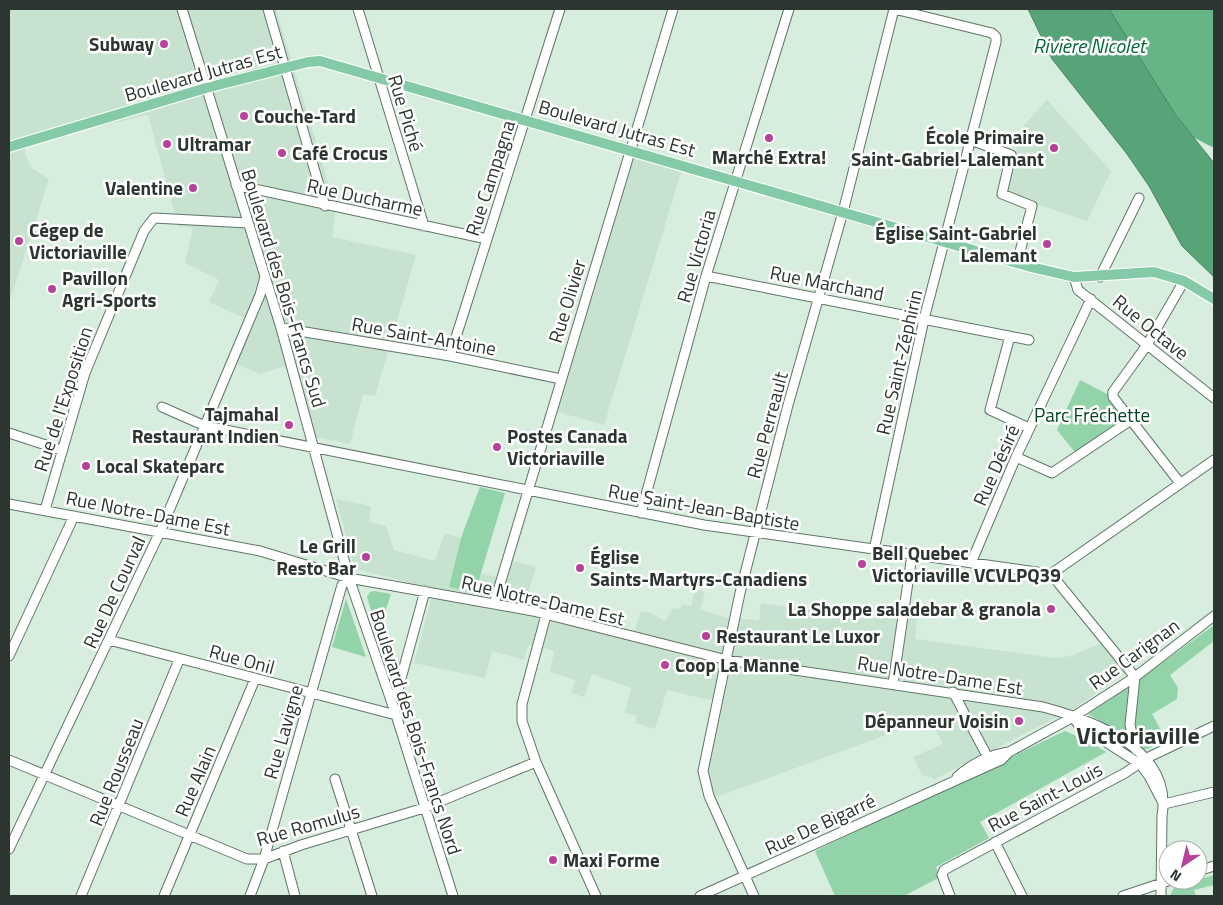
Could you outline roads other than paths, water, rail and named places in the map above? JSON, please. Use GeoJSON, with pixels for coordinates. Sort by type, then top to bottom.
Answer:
{"type":"FeatureCollection","features":[{"type":"Feature","properties":{"kind":"main road","name":"Boulevard Jutras Est"},"geometry":{"type":"LineString","coordinates":[[9,147],[206,88],[286,67],[320,61],[1017,263],[1074,277],[1100,277],[1154,272],[1184,281],[1214,300]]}},
{"type":"Feature","properties":{"kind":"street","name":"Boulevard des Bois-Francs Sud"},"geometry":{"type":"LineString","coordinates":[[182,9],[281,328],[349,578]]}},
{"type":"Feature","properties":{"kind":"street"},"geometry":{"type":"LineString","coordinates":[[268,9],[326,206]]}},
{"type":"Feature","properties":{"kind":"street","name":"Rue Piché"},"geometry":{"type":"LineString","coordinates":[[358,9],[424,226]]}},
{"type":"Feature","properties":{"kind":"street","name":"Rue Campagna"},"geometry":{"type":"LineString","coordinates":[[450,356],[560,9]]}},
{"type":"Feature","properties":{"kind":"street","name":"Rue Olivier"},"geometry":{"type":"LineString","coordinates":[[494,604],[673,9]]}},
{"type":"Feature","properties":{"kind":"street","name":"Rue Victoria"},"geometry":{"type":"LineString","coordinates":[[641,513],[706,276],[789,9]]}},
{"type":"Feature","properties":{"kind":"street","name":"Rue Saint-Zéphirin"},"geometry":{"type":"LineString","coordinates":[[874,550],[924,319],[996,37],[992,33],[894,9]]}},
{"type":"Feature","properties":{"kind":"street","name":"Rue Perreault"},"geometry":{"type":"LineString","coordinates":[[754,896],[709,796],[703,776],[740,593],[818,298],[843,212],[894,9]]}},
{"type":"Feature","properties":{"kind":"street"},"geometry":{"type":"LineString","coordinates":[[971,140],[1008,152],[1012,156],[1002,194],[1031,205],[1033,209],[1017,263]]}},
{"type":"Feature","properties":{"kind":"street","name":"Rue Ducharme"},"geometry":{"type":"LineString","coordinates":[[236,185],[326,206],[487,239]]}},
{"type":"Feature","properties":{"kind":"street"},"geometry":{"type":"LineString","coordinates":[[1100,277],[1139,198]]}},
{"type":"Feature","properties":{"kind":"street","name":"Rue de l'Exposition"},"geometry":{"type":"LineString","coordinates":[[45,510],[71,415],[97,342],[144,231],[154,218],[248,223]]}},
{"type":"Feature","properties":{"kind":"street","name":"Rue Marchand"},"geometry":{"type":"LineString","coordinates":[[706,276],[1029,340]]}},
{"type":"Feature","properties":{"kind":"street","name":"Rue De Courval"},"geometry":{"type":"LineString","coordinates":[[9,849],[160,532],[251,317],[265,277]]}},
{"type":"Feature","properties":{"kind":"street","name":"Rue Octave"},"geometry":{"type":"LineString","coordinates":[[1074,277],[1078,290],[1214,398]]}},
{"type":"Feature","properties":{"kind":"street"},"geometry":{"type":"LineString","coordinates":[[1180,483],[1113,397],[1113,392],[1147,345],[1184,281]]}},
{"type":"Feature","properties":{"kind":"street","name":"Rue Désiré"},"geometry":{"type":"LineString","coordinates":[[971,563],[1029,428],[1091,300]]}},
{"type":"Feature","properties":{"kind":"street"},"geometry":{"type":"LineString","coordinates":[[251,317],[259,308],[264,306],[274,308]]}},
{"type":"Feature","properties":{"kind":"street","name":"Rue Saint-Antoine"},"geometry":{"type":"LineString","coordinates":[[281,328],[450,356],[561,379]]}},
{"type":"Feature","properties":{"kind":"street"},"geometry":{"type":"LineString","coordinates":[[1010,336],[990,410],[1029,428]]}},
{"type":"Feature","properties":{"kind":"street","name":"Rue Saint-Jean-Baptiste"},"geometry":{"type":"LineString","coordinates":[[162,407],[205,426],[641,513],[755,533],[1051,574]]}},
{"type":"Feature","properties":{"kind":"street"},"geometry":{"type":"LineString","coordinates":[[1016,457],[1052,473],[1131,420]]}},
{"type":"Feature","properties":{"kind":"street"},"geometry":{"type":"LineString","coordinates":[[9,433],[61,450]]}},
{"type":"Feature","properties":{"kind":"street"},"geometry":{"type":"LineString","coordinates":[[1136,750],[1130,726],[1135,677],[1051,574],[1214,460]]}},
{"type":"Feature","properties":{"kind":"street","name":"Rue Notre-Dame Est"},"geometry":{"type":"LineString","coordinates":[[9,504],[260,551],[349,578],[546,615],[727,660],[953,692],[1043,707],[1084,719],[1100,726],[1136,750],[1143,762]]}},
{"type":"Feature","properties":{"kind":"street"},"geometry":{"type":"LineString","coordinates":[[9,656],[74,516]]}},
{"type":"Feature","properties":{"kind":"street"},"geometry":{"type":"LineString","coordinates":[[893,684],[912,555]]}},
{"type":"Feature","properties":{"kind":"street","name":"Rue Lavigne"},"geometry":{"type":"LineString","coordinates":[[250,896],[264,859],[342,585],[349,578]]}},
{"type":"Feature","properties":{"kind":"street","name":"Boulevard des Bois-Francs Nord"},"geometry":{"type":"LineString","coordinates":[[349,578],[396,715],[453,896]]}},
{"type":"Feature","properties":{"kind":"street"},"geometry":{"type":"LineString","coordinates":[[390,697],[397,693],[425,592]]}},
{"type":"Feature","properties":{"kind":"street"},"geometry":{"type":"LineString","coordinates":[[546,615],[522,704],[522,721],[536,762],[596,896]]}},
{"type":"Feature","properties":{"kind":"street","name":"Rue Carignan"},"geometry":{"type":"LineString","coordinates":[[1073,717],[1135,677],[1214,616]]}},
{"type":"Feature","properties":{"kind":"street","name":"Rue Onil"},"geometry":{"type":"LineString","coordinates":[[109,640],[179,660],[396,715]]}},
{"type":"Feature","properties":{"kind":"street","name":"Rue Rousseau"},"geometry":{"type":"LineString","coordinates":[[81,896],[120,806],[179,660]]}},
{"type":"Feature","properties":{"kind":"street","name":"Rue Alain"},"geometry":{"type":"LineString","coordinates":[[164,896],[255,679]]}},
{"type":"Feature","properties":{"kind":"street"},"geometry":{"type":"LineString","coordinates":[[953,692],[985,752]]}},
{"type":"Feature","properties":{"kind":"street"},"geometry":{"type":"LineString","coordinates":[[1073,717],[1078,724],[1143,762],[1158,776],[1164,804],[1164,840]]}},
{"type":"Feature","properties":{"kind":"street","name":"Rue De Bigarré"},"geometry":{"type":"LineString","coordinates":[[700,896],[954,780],[968,776],[1001,760],[1009,752],[1073,717]]}},
{"type":"Feature","properties":{"kind":"street","name":"Rue Saint-Louis"},"geometry":{"type":"LineString","coordinates":[[950,896],[942,873],[995,842],[1143,762],[1214,726]]}},
{"type":"Feature","properties":{"kind":"street","name":"Rue Romulus"},"geometry":{"type":"LineString","coordinates":[[9,760],[247,858],[264,859],[283,851],[424,808],[536,762]]}},
{"type":"Feature","properties":{"kind":"street"},"geometry":{"type":"LineString","coordinates":[[335,779],[372,896]]}},
{"type":"Feature","properties":{"kind":"street"},"geometry":{"type":"LineString","coordinates":[[1164,804],[1214,792]]}},
{"type":"Feature","properties":{"kind":"street"},"geometry":{"type":"LineString","coordinates":[[995,842],[1022,896]]}},
{"type":"Feature","properties":{"kind":"street"},"geometry":{"type":"LineString","coordinates":[[283,851],[295,896]]}},
{"type":"Feature","properties":{"kind":"street"},"geometry":{"type":"LineString","coordinates":[[1122,896],[1158,885]]}},
{"type":"Feature","properties":{"kind":"water","name":"Rivière Nicolet"},"geometry":{"type":"Polygon","coordinates":[[[1028,9],[1109,9],[1175,114],[1214,163],[1214,277],[1182,246],[1149,186],[1127,154],[1052,59],[1028,9]]]}},
{"type":"Feature","properties":{"kind":"place","name":"Subway"},"geometry":{"type":"Point","coordinates":[164,44]}},
{"type":"Feature","properties":{"kind":"place","name":"Couche-Tard"},"geometry":{"type":"Point","coordinates":[244,116]}},
{"type":"Feature","properties":{"kind":"place","name":"Marché Extra!"},"geometry":{"type":"Point","coordinates":[769,138]}},
{"type":"Feature","properties":{"kind":"place","name":"Ultramar"},"geometry":{"type":"Point","coordinates":[167,144]}},
{"type":"Feature","properties":{"kind":"place","name":"École Primaire Saint-Gabriel-Lalemant"},"geometry":{"type":"Point","coordinates":[1054,148]}},
{"type":"Feature","properties":{"kind":"place","name":"Café Crocus"},"geometry":{"type":"Point","coordinates":[282,153]}},
{"type":"Feature","properties":{"kind":"place","name":"Valentine"},"geometry":{"type":"Point","coordinates":[193,188]}},
{"type":"Feature","properties":{"kind":"place","name":"Cégep de Victoriaville"},"geometry":{"type":"Point","coordinates":[19,241]}},
{"type":"Feature","properties":{"kind":"place","name":"Église Saint-Gabriel Lalemant"},"geometry":{"type":"Point","coordinates":[1047,244]}},
{"type":"Feature","properties":{"kind":"place","name":"Pavillon Agri-Sports"},"geometry":{"type":"Point","coordinates":[52,289]}},
{"type":"Feature","properties":{"kind":"place","name":"Tajmahal Restaurant Indien"},"geometry":{"type":"Point","coordinates":[289,425]}},
{"type":"Feature","properties":{"kind":"place","name":"Postes Canada Victoriaville"},"geometry":{"type":"Point","coordinates":[497,447]}},
{"type":"Feature","properties":{"kind":"place","name":"Local Skateparc"},"geometry":{"type":"Point","coordinates":[86,466]}},
{"type":"Feature","properties":{"kind":"place","name":"Le Grill Resto Bar"},"geometry":{"type":"Point","coordinates":[366,557]}},
{"type":"Feature","properties":{"kind":"place","name":"Bell Quebec Victoriaville VCVLPQ39"},"geometry":{"type":"Point","coordinates":[862,564]}},
{"type":"Feature","properties":{"kind":"place","name":"Église Saints-Martyrs-Canadiens"},"geometry":{"type":"Point","coordinates":[580,568]}},
{"type":"Feature","properties":{"kind":"place","name":"La Shoppe saladebar & granola"},"geometry":{"type":"Point","coordinates":[1051,609]}},
{"type":"Feature","properties":{"kind":"place","name":"Restaurant Le Luxor"},"geometry":{"type":"Point","coordinates":[706,636]}},
{"type":"Feature","properties":{"kind":"place","name":"Coop La Manne"},"geometry":{"type":"Point","coordinates":[665,665]}},
{"type":"Feature","properties":{"kind":"place","name":"Dépanneur Voisin"},"geometry":{"type":"Point","coordinates":[1019,721]}},
{"type":"Feature","properties":{"kind":"place","name":"Maxi Forme"},"geometry":{"type":"Point","coordinates":[553,860]}},
{"type":"Feature","properties":{"kind":"district","name":"Victoriaville"},"geometry":{"type":"Point","coordinates":[1138,736]}},
{"type":"Feature","properties":{"kind":"park label","name":"Parc Fréchette"},"geometry":{"type":"Point","coordinates":[1092,415]}}]}
